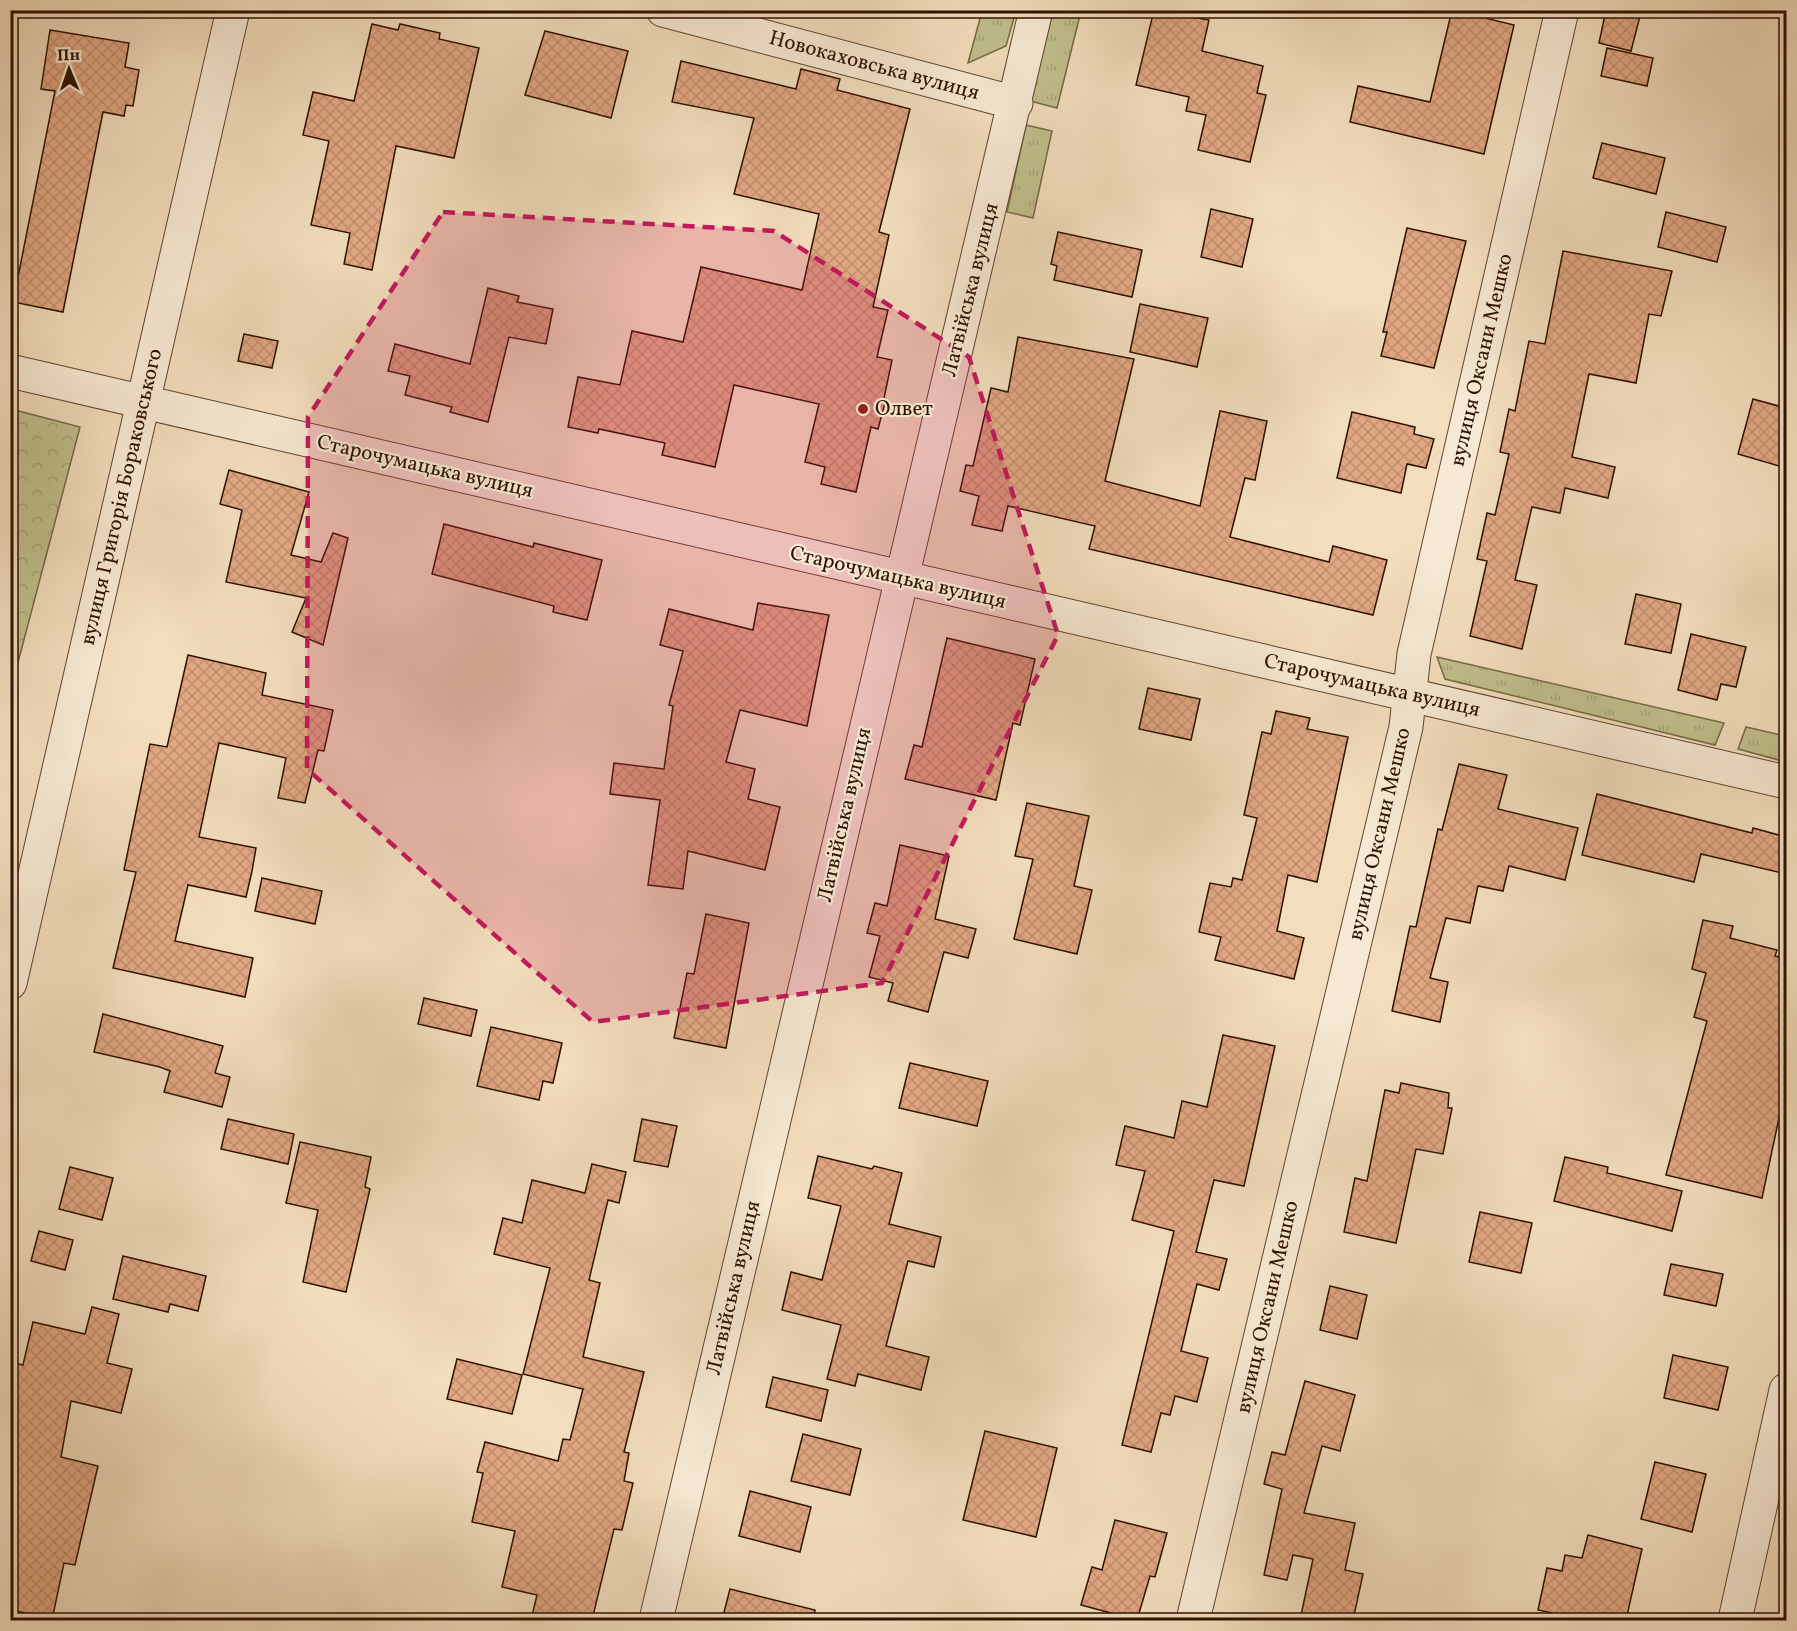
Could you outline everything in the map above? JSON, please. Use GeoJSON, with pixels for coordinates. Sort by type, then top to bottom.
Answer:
{"type":"FeatureCollection","features":[{"type":"Feature","properties":{"kind":"street","name":"вулиця Григорія Бораковського"},"geometry":{"type":"LineString","coordinates":[[10,983],[146,401],[233,10]]}},
{"type":"Feature","properties":{"kind":"street","name":"Новокаховська вулиця"},"geometry":{"type":"LineString","coordinates":[[663,10],[1016,103]]}},
{"type":"Feature","properties":{"kind":"street","name":"Латвійська вулиця"},"geometry":{"type":"LineString","coordinates":[[656,1620],[1016,103],[1036,10]]}},
{"type":"Feature","properties":{"kind":"street","name":"вулиця Оксани Мешко"},"geometry":{"type":"LineString","coordinates":[[1193,1620],[1406,727],[1414,654],[1562,10]]}},
{"type":"Feature","properties":{"kind":"street","name":"Старочумацька вулиця"},"geometry":{"type":"LineString","coordinates":[[10,371],[1786,782]]}},
{"type":"Feature","properties":{"kind":"street"},"geometry":{"type":"LineString","coordinates":[[1735,1620],[1786,1390]]}},
{"type":"Feature","properties":{"kind":"highlighted area"},"geometry":{"type":"Polygon","coordinates":[[[443,212],[774,231],[969,357],[1058,635],[882,983],[593,1022],[307,769],[308,417],[443,212]]]}},
{"type":"Feature","properties":{"kind":"green space"},"geometry":{"type":"Polygon","coordinates":[[[982,11],[1016,11],[1006,46],[968,63],[982,11]]]}},
{"type":"Feature","properties":{"kind":"green space"},"geometry":{"type":"Polygon","coordinates":[[[1053,11],[1080,15],[1057,108],[1030,101],[1053,11]]]}},
{"type":"Feature","properties":{"kind":"green space"},"geometry":{"type":"Polygon","coordinates":[[[1026,125],[1052,131],[1033,218],[1007,212],[1026,125]]]}},
{"type":"Feature","properties":{"kind":"green space"},"geometry":{"type":"Polygon","coordinates":[[[10,409],[80,427],[11,689],[10,409]]]}},
{"type":"Feature","properties":{"kind":"green space"},"geometry":{"type":"Polygon","coordinates":[[[1437,657],[1724,723],[1715,745],[1445,679],[1437,657]]]}},
{"type":"Feature","properties":{"kind":"green space"},"geometry":{"type":"Polygon","coordinates":[[[1746,727],[1786,736],[1786,762],[1738,749],[1746,727]]]}},
{"type":"Feature","properties":{"kind":"building"},"geometry":{"type":"Polygon","coordinates":[[[1154,10],[1209,20],[1202,51],[1263,66],[1257,93],[1266,95],[1250,162],[1198,150],[1206,115],[1186,111],[1189,97],[1136,85],[1154,10]]]}},
{"type":"Feature","properties":{"kind":"building"},"geometry":{"type":"Polygon","coordinates":[[[1452,10],[1514,25],[1484,154],[1350,122],[1358,86],[1430,102],[1452,10]]]}},
{"type":"Feature","properties":{"kind":"building"},"geometry":{"type":"Polygon","coordinates":[[[1606,10],[1640,16],[1631,51],[1599,43],[1606,10]]]}},
{"type":"Feature","properties":{"kind":"building"},"geometry":{"type":"Polygon","coordinates":[[[372,24],[398,30],[400,24],[440,33],[439,39],[479,48],[454,158],[396,146],[372,270],[344,264],[350,233],[311,225],[329,141],[303,135],[313,92],[354,101],[372,24]]]}},
{"type":"Feature","properties":{"kind":"building"},"geometry":{"type":"Polygon","coordinates":[[[50,30],[129,43],[125,67],[139,70],[133,106],[126,105],[124,116],[103,112],[63,312],[13,302],[55,91],[41,89],[50,30]]]}},
{"type":"Feature","properties":{"kind":"building"},"geometry":{"type":"Polygon","coordinates":[[[545,31],[628,51],[611,118],[525,95],[545,31]]]}},
{"type":"Feature","properties":{"kind":"building"},"geometry":{"type":"Polygon","coordinates":[[[1607,48],[1653,58],[1647,86],[1601,76],[1607,48]]]}},
{"type":"Feature","properties":{"kind":"building"},"geometry":{"type":"Polygon","coordinates":[[[681,61],[796,89],[801,69],[840,79],[837,90],[910,109],[879,232],[889,235],[873,307],[888,310],[877,357],[892,360],[884,398],[886,399],[878,429],[871,427],[856,492],[821,484],[825,467],[805,462],[819,404],[734,385],[715,467],[662,455],[665,443],[599,429],[598,433],[568,427],[578,377],[620,385],[632,331],[683,342],[701,267],[802,290],[819,214],[734,194],[754,118],[672,102],[681,61]]]}},
{"type":"Feature","properties":{"kind":"building"},"geometry":{"type":"Polygon","coordinates":[[[1602,143],[1665,158],[1656,194],[1593,178],[1602,143]]]}},
{"type":"Feature","properties":{"kind":"building"},"geometry":{"type":"Polygon","coordinates":[[[1211,209],[1253,219],[1242,267],[1201,257],[1211,209]]]}},
{"type":"Feature","properties":{"kind":"building"},"geometry":{"type":"Polygon","coordinates":[[[1666,212],[1726,227],[1717,262],[1658,247],[1666,212]]]}},
{"type":"Feature","properties":{"kind":"building"},"geometry":{"type":"Polygon","coordinates":[[[1407,228],[1466,241],[1434,368],[1381,356],[1387,332],[1383,332],[1407,228]]]}},
{"type":"Feature","properties":{"kind":"building"},"geometry":{"type":"Polygon","coordinates":[[[1058,232],[1142,250],[1132,297],[1054,280],[1057,266],[1051,264],[1058,232]]]}},
{"type":"Feature","properties":{"kind":"building"},"geometry":{"type":"Polygon","coordinates":[[[1563,251],[1672,271],[1661,316],[1649,314],[1636,383],[1589,374],[1572,457],[1615,467],[1608,498],[1565,488],[1560,513],[1532,507],[1515,580],[1537,585],[1522,649],[1470,636],[1487,561],[1477,559],[1487,513],[1495,515],[1509,454],[1500,452],[1509,409],[1515,411],[1529,341],[1545,344],[1563,251]]]}},
{"type":"Feature","properties":{"kind":"building"},"geometry":{"type":"Polygon","coordinates":[[[488,288],[519,296],[517,302],[553,309],[546,344],[509,337],[488,422],[450,412],[452,407],[405,395],[410,376],[388,371],[395,344],[470,364],[488,288]]]}},
{"type":"Feature","properties":{"kind":"building"},"geometry":{"type":"Polygon","coordinates":[[[1140,304],[1208,318],[1197,367],[1130,352],[1140,304]]]}},
{"type":"Feature","properties":{"kind":"building"},"geometry":{"type":"Polygon","coordinates":[[[244,334],[278,341],[272,368],[238,361],[244,334]]]}},
{"type":"Feature","properties":{"kind":"building"},"geometry":{"type":"Polygon","coordinates":[[[1018,337],[1134,359],[1105,481],[1200,506],[1220,411],[1267,421],[1255,480],[1245,478],[1230,537],[1329,562],[1333,546],[1387,560],[1373,615],[1089,549],[1095,526],[1008,506],[1002,531],[972,525],[979,496],[960,491],[966,465],[973,466],[991,388],[1008,392],[1018,337]]]}},
{"type":"Feature","properties":{"kind":"building"},"geometry":{"type":"Polygon","coordinates":[[[1753,399],[1786,408],[1786,468],[1738,454],[1753,399]]]}},
{"type":"Feature","properties":{"kind":"building"},"geometry":{"type":"Polygon","coordinates":[[[1352,412],[1415,427],[1414,434],[1434,439],[1426,468],[1407,464],[1401,493],[1337,478],[1352,412]]]}},
{"type":"Feature","properties":{"kind":"building"},"geometry":{"type":"Polygon","coordinates":[[[229,470],[309,492],[291,555],[321,562],[333,533],[348,538],[323,645],[292,632],[306,598],[226,582],[242,510],[220,504],[229,470]]]}},
{"type":"Feature","properties":{"kind":"building"},"geometry":{"type":"Polygon","coordinates":[[[444,524],[533,547],[534,543],[602,560],[587,620],[553,612],[554,606],[432,574],[444,524]]]}},
{"type":"Feature","properties":{"kind":"building"},"geometry":{"type":"Polygon","coordinates":[[[1636,594],[1681,604],[1671,653],[1625,644],[1636,594]]]}},
{"type":"Feature","properties":{"kind":"building"},"geometry":{"type":"Polygon","coordinates":[[[758,603],[829,615],[807,726],[740,710],[726,762],[755,769],[748,799],[780,807],[765,870],[688,851],[683,889],[648,885],[660,800],[610,794],[614,763],[664,769],[673,706],[669,705],[683,651],[660,645],[669,609],[753,630],[758,603]]]}},
{"type":"Feature","properties":{"kind":"building"},"geometry":{"type":"Polygon","coordinates":[[[1691,634],[1746,647],[1736,687],[1721,684],[1717,700],[1678,690],[1691,634]]]}},
{"type":"Feature","properties":{"kind":"building"},"geometry":{"type":"Polygon","coordinates":[[[947,638],[1035,659],[1020,725],[1013,723],[996,800],[905,779],[914,745],[922,747],[947,638]]]}},
{"type":"Feature","properties":{"kind":"building"},"geometry":{"type":"Polygon","coordinates":[[[188,655],[266,673],[262,695],[333,710],[324,751],[318,750],[305,803],[278,798],[286,758],[219,743],[199,837],[256,848],[252,871],[246,897],[188,885],[175,941],[253,958],[245,997],[113,968],[136,872],[124,870],[150,744],[167,747],[188,655]]]}},
{"type":"Feature","properties":{"kind":"building"},"geometry":{"type":"Polygon","coordinates":[[[1148,688],[1200,699],[1191,740],[1139,729],[1148,688]]]}},
{"type":"Feature","properties":{"kind":"building"},"geometry":{"type":"Polygon","coordinates":[[[1276,711],[1310,718],[1307,729],[1348,737],[1317,882],[1288,875],[1277,931],[1304,938],[1294,979],[1215,960],[1221,937],[1199,932],[1210,883],[1231,887],[1233,878],[1242,880],[1257,818],[1244,815],[1262,732],[1271,734],[1276,711]]]}},
{"type":"Feature","properties":{"kind":"building"},"geometry":{"type":"Polygon","coordinates":[[[1459,764],[1507,775],[1498,809],[1578,828],[1565,880],[1509,866],[1503,891],[1478,886],[1470,923],[1446,918],[1430,978],[1448,982],[1440,1022],[1392,1011],[1410,926],[1416,927],[1438,829],[1442,830],[1459,764]]]}},
{"type":"Feature","properties":{"kind":"building"},"geometry":{"type":"Polygon","coordinates":[[[1597,794],[1752,833],[1753,828],[1786,837],[1786,874],[1701,854],[1694,882],[1582,855],[1597,794]]]}},
{"type":"Feature","properties":{"kind":"building"},"geometry":{"type":"Polygon","coordinates":[[[1027,803],[1089,816],[1074,886],[1092,890],[1077,954],[1014,939],[1033,859],[1015,856],[1027,803]]]}},
{"type":"Feature","properties":{"kind":"building"},"geometry":{"type":"Polygon","coordinates":[[[900,845],[949,856],[935,919],[976,929],[968,958],[944,952],[928,1012],[888,1001],[893,983],[869,977],[880,936],[867,933],[875,903],[887,906],[900,845]]]}},
{"type":"Feature","properties":{"kind":"building"},"geometry":{"type":"Polygon","coordinates":[[[262,878],[322,891],[315,924],[255,911],[262,878]]]}},
{"type":"Feature","properties":{"kind":"building"},"geometry":{"type":"Polygon","coordinates":[[[706,914],[749,923],[726,1048],[674,1038],[687,973],[694,974],[706,914]]]}},
{"type":"Feature","properties":{"kind":"building"},"geometry":{"type":"Polygon","coordinates":[[[1703,920],[1733,926],[1730,938],[1777,950],[1775,956],[1786,959],[1786,1085],[1762,1198],[1666,1175],[1707,1021],[1694,1017],[1706,973],[1692,969],[1703,920]]]}},
{"type":"Feature","properties":{"kind":"building"},"geometry":{"type":"Polygon","coordinates":[[[424,998],[477,1010],[471,1036],[418,1024],[424,998]]]}},
{"type":"Feature","properties":{"kind":"building"},"geometry":{"type":"Polygon","coordinates":[[[103,1014],[223,1046],[215,1073],[230,1077],[222,1107],[164,1092],[170,1071],[94,1052],[103,1014]]]}},
{"type":"Feature","properties":{"kind":"building"},"geometry":{"type":"Polygon","coordinates":[[[491,1027],[562,1043],[553,1083],[543,1081],[539,1100],[477,1086],[491,1027]]]}},
{"type":"Feature","properties":{"kind":"building"},"geometry":{"type":"Polygon","coordinates":[[[1223,1035],[1275,1046],[1244,1186],[1214,1180],[1196,1252],[1227,1259],[1219,1290],[1197,1284],[1181,1351],[1208,1358],[1197,1402],[1175,1396],[1170,1415],[1161,1413],[1151,1452],[1122,1445],[1174,1231],[1132,1220],[1145,1171],[1116,1165],[1125,1126],[1174,1138],[1182,1101],[1207,1107],[1223,1035]]]}},
{"type":"Feature","properties":{"kind":"building"},"geometry":{"type":"Polygon","coordinates":[[[910,1063],[988,1081],[977,1126],[899,1108],[910,1063]]]}},
{"type":"Feature","properties":{"kind":"building"},"geometry":{"type":"Polygon","coordinates":[[[1401,1083],[1449,1093],[1448,1108],[1452,1108],[1443,1154],[1416,1149],[1396,1243],[1344,1232],[1355,1178],[1367,1181],[1385,1090],[1399,1093],[1401,1083]]]}},
{"type":"Feature","properties":{"kind":"building"},"geometry":{"type":"Polygon","coordinates":[[[228,1119],[294,1134],[288,1164],[221,1149],[228,1119]]]}},
{"type":"Feature","properties":{"kind":"building"},"geometry":{"type":"Polygon","coordinates":[[[642,1119],[677,1126],[668,1167],[634,1161],[642,1119]]]}},
{"type":"Feature","properties":{"kind":"building"},"geometry":{"type":"Polygon","coordinates":[[[300,1142],[371,1157],[365,1187],[370,1189],[346,1292],[303,1282],[318,1210],[286,1203],[300,1142]]]}},
{"type":"Feature","properties":{"kind":"building"},"geometry":{"type":"Polygon","coordinates":[[[818,1156],[872,1169],[874,1166],[902,1173],[889,1224],[941,1237],[934,1267],[908,1261],[886,1346],[929,1357],[921,1390],[858,1374],[855,1386],[827,1379],[841,1325],[782,1310],[791,1272],[822,1280],[841,1206],[808,1198],[818,1156]]]}},
{"type":"Feature","properties":{"kind":"building"},"geometry":{"type":"Polygon","coordinates":[[[1565,1157],[1608,1167],[1607,1173],[1682,1191],[1672,1231],[1554,1201],[1565,1157]]]}},
{"type":"Feature","properties":{"kind":"building"},"geometry":{"type":"Polygon","coordinates":[[[592,1164],[626,1172],[619,1203],[608,1200],[589,1280],[600,1283],[583,1357],[644,1372],[624,1452],[629,1453],[624,1481],[633,1483],[622,1530],[614,1529],[592,1620],[531,1620],[537,1595],[502,1587],[515,1531],[472,1522],[483,1473],[477,1472],[485,1442],[558,1461],[563,1439],[570,1440],[583,1389],[523,1374],[550,1268],[494,1254],[503,1218],[522,1223],[532,1180],[585,1193],[592,1164]]]}},
{"type":"Feature","properties":{"kind":"building"},"geometry":{"type":"Polygon","coordinates":[[[70,1167],[113,1178],[102,1220],[59,1209],[70,1167]]]}},
{"type":"Feature","properties":{"kind":"building"},"geometry":{"type":"Polygon","coordinates":[[[1480,1212],[1532,1223],[1521,1273],[1469,1262],[1480,1212]]]}},
{"type":"Feature","properties":{"kind":"building"},"geometry":{"type":"Polygon","coordinates":[[[39,1231],[73,1240],[65,1270],[31,1261],[39,1231]]]}},
{"type":"Feature","properties":{"kind":"building"},"geometry":{"type":"Polygon","coordinates":[[[123,1256],[206,1276],[198,1311],[170,1304],[168,1312],[113,1299],[123,1256]]]}},
{"type":"Feature","properties":{"kind":"building"},"geometry":{"type":"Polygon","coordinates":[[[1671,1264],[1723,1274],[1716,1306],[1664,1295],[1671,1264]]]}},
{"type":"Feature","properties":{"kind":"building"},"geometry":{"type":"Polygon","coordinates":[[[1330,1286],[1367,1295],[1357,1339],[1320,1330],[1330,1286]]]}},
{"type":"Feature","properties":{"kind":"building"},"geometry":{"type":"Polygon","coordinates":[[[92,1307],[119,1314],[107,1363],[132,1369],[121,1413],[71,1401],[61,1457],[98,1466],[75,1565],[64,1563],[52,1620],[24,1620],[26,1613],[10,1610],[10,1362],[23,1365],[33,1322],[85,1334],[92,1307]]]}},
{"type":"Feature","properties":{"kind":"building"},"geometry":{"type":"Polygon","coordinates":[[[1673,1355],[1728,1367],[1718,1410],[1664,1398],[1673,1355]]]}},
{"type":"Feature","properties":{"kind":"building"},"geometry":{"type":"Polygon","coordinates":[[[457,1359],[522,1375],[512,1414],[447,1399],[457,1359]]]}},
{"type":"Feature","properties":{"kind":"building"},"geometry":{"type":"Polygon","coordinates":[[[773,1377],[828,1390],[821,1421],[766,1407],[773,1377]]]}},
{"type":"Feature","properties":{"kind":"building"},"geometry":{"type":"Polygon","coordinates":[[[1305,1381],[1355,1395],[1340,1451],[1322,1446],[1304,1513],[1355,1523],[1345,1570],[1363,1574],[1353,1620],[1300,1620],[1313,1559],[1293,1555],[1287,1580],[1264,1575],[1282,1489],[1264,1484],[1272,1452],[1285,1455],[1305,1381]]]}},
{"type":"Feature","properties":{"kind":"building"},"geometry":{"type":"Polygon","coordinates":[[[985,1431],[1057,1448],[1036,1537],[963,1520],[985,1431]]]}},
{"type":"Feature","properties":{"kind":"building"},"geometry":{"type":"Polygon","coordinates":[[[803,1434],[861,1449],[850,1495],[791,1481],[803,1434]]]}},
{"type":"Feature","properties":{"kind":"building"},"geometry":{"type":"Polygon","coordinates":[[[1655,1462],[1706,1474],[1692,1532],[1641,1519],[1655,1462]]]}},
{"type":"Feature","properties":{"kind":"building"},"geometry":{"type":"Polygon","coordinates":[[[750,1491],[811,1507],[800,1552],[739,1536],[750,1491]]]}},
{"type":"Feature","properties":{"kind":"building"},"geometry":{"type":"Polygon","coordinates":[[[1115,1520],[1167,1533],[1155,1577],[1150,1576],[1137,1620],[1081,1605],[1092,1567],[1102,1570],[1115,1520]]]}},
{"type":"Feature","properties":{"kind":"building"},"geometry":{"type":"Polygon","coordinates":[[[1588,1535],[1642,1549],[1626,1620],[1550,1620],[1552,1613],[1538,1610],[1547,1568],[1562,1571],[1565,1555],[1582,1558],[1588,1535]]]}},
{"type":"Feature","properties":{"kind":"building"},"geometry":{"type":"Polygon","coordinates":[[[730,1589],[815,1610],[814,1620],[722,1620],[730,1589]]]}},
{"type":"Feature","properties":{"kind":"place","name":"Олвет"},"geometry":{"type":"Point","coordinates":[863,409]}}]}
